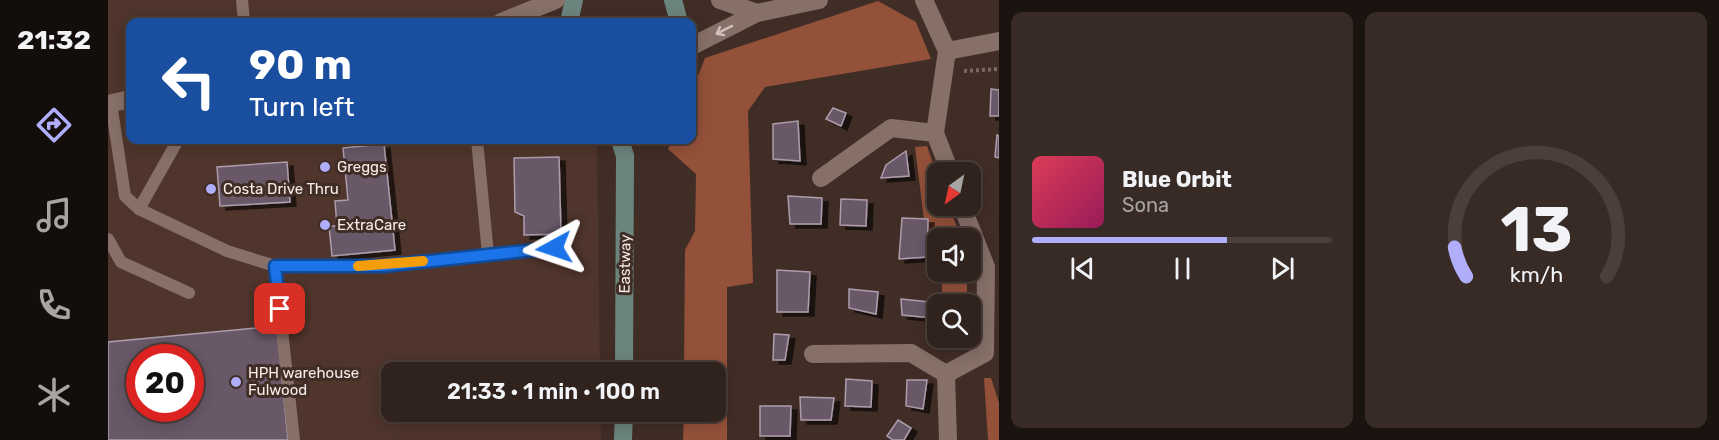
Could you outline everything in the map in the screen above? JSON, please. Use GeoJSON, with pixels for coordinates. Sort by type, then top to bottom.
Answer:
{"type":"FeatureCollection","features":[{"type":"Feature","properties":{"kind":"main road"},"geometry":{"type":"LineString","coordinates":[[570,18],[574,0]]}},
{"type":"Feature","properties":{"kind":"main road"},"geometry":{"type":"LineString","coordinates":[[673,0],[678,18]]}},
{"type":"Feature","properties":{"kind":"main road","name":"Eastway"},"geometry":{"type":"LineString","coordinates":[[624,362],[626,145]]}},
{"type":"Feature","properties":{"kind":"main road"},"geometry":{"type":"LineString","coordinates":[[623,440],[624,422]]}},
{"type":"Feature","properties":{"kind":"street"},"geometry":{"type":"LineString","coordinates":[[511,18],[556,0]]}},
{"type":"Feature","properties":{"kind":"street"},"geometry":{"type":"LineString","coordinates":[[720,0],[757,13]]}},
{"type":"Feature","properties":{"kind":"street"},"geometry":{"type":"LineString","coordinates":[[696,44],[757,13],[819,0]]}},
{"type":"Feature","properties":{"kind":"street"},"geometry":{"type":"LineString","coordinates":[[924,0],[947,51],[934,133],[946,162]]}},
{"type":"Feature","properties":{"kind":"street"},"geometry":{"type":"LineString","coordinates":[[947,51],[999,41]]}},
{"type":"Feature","properties":{"kind":"street"},"geometry":{"type":"LineString","coordinates":[[109,104],[126,100]]}},
{"type":"Feature","properties":{"kind":"street"},"geometry":{"type":"LineString","coordinates":[[821,178],[891,128],[934,133]]}},
{"type":"Feature","properties":{"kind":"street"},"geometry":{"type":"LineString","coordinates":[[946,374],[992,357],[992,268],[967,216]]}},
{"type":"Feature","properties":{"kind":"street"},"geometry":{"type":"LineString","coordinates":[[813,354],[911,353],[946,374]]}},
{"type":"Feature","properties":{"kind":"street"},"geometry":{"type":"LineString","coordinates":[[946,374],[948,440]]}},
{"type":"Feature","properties":{"kind":"lane"},"geometry":{"type":"LineString","coordinates":[[242,0],[244,18]]}},
{"type":"Feature","properties":{"kind":"lane"},"geometry":{"type":"LineString","coordinates":[[109,104],[125,196],[139,209],[227,251],[275,266],[383,266],[554,248]]}},
{"type":"Feature","properties":{"kind":"lane"},"geometry":{"type":"LineString","coordinates":[[139,209],[176,144]]}},
{"type":"Feature","properties":{"kind":"lane"},"geometry":{"type":"LineString","coordinates":[[477,144],[488,254]]}},
{"type":"Feature","properties":{"kind":"lane"},"geometry":{"type":"LineString","coordinates":[[109,246],[121,262],[189,293]]}},
{"type":"Feature","properties":{"kind":"lane"},"geometry":{"type":"LineString","coordinates":[[275,266],[294,440]]}},
{"type":"Feature","properties":{"kind":"path"},"geometry":{"type":"LineString","coordinates":[[944,71],[999,69]]}},
{"type":"Feature","properties":{"kind":"shaded area"},"geometry":{"type":"Polygon","coordinates":[[[108,0],[544,0],[540,13],[543,18],[126,18],[126,144],[597,144],[600,362],[381,362],[381,422],[600,422],[601,440],[108,440],[108,0]]]}},
{"type":"Feature","properties":{"kind":"shaded area"},"geometry":{"type":"Polygon","coordinates":[[[878,1],[916,22],[931,59],[765,87],[748,111],[753,283],[727,287],[727,440],[683,440],[684,422],[726,422],[726,362],[684,362],[685,250],[695,231],[696,174],[668,149],[670,144],[696,144],[696,81],[705,58],[878,1]]]}},
{"type":"Feature","properties":{"kind":"shaded area"},"geometry":{"type":"Polygon","coordinates":[[[927,146],[933,162],[927,162],[927,216],[953,216],[957,228],[927,228],[927,245],[915,147],[927,146]]]}},
{"type":"Feature","properties":{"kind":"shaded area"},"geometry":{"type":"Polygon","coordinates":[[[942,282],[967,282],[967,294],[942,294],[942,282]]]}},
{"type":"Feature","properties":{"kind":"shaded area"},"geometry":{"type":"Polygon","coordinates":[[[984,378],[991,378],[999,403],[999,440],[988,440],[984,378]]]}},
{"type":"Feature","properties":{"kind":"building"},"geometry":{"type":"Polygon","coordinates":[[[991,89],[999,90],[999,116],[990,116],[991,89]]]}},
{"type":"Feature","properties":{"kind":"building"},"geometry":{"type":"Polygon","coordinates":[[[833,108],[846,113],[841,126],[826,119],[833,108]]]}},
{"type":"Feature","properties":{"kind":"building"},"geometry":{"type":"Polygon","coordinates":[[[798,121],[800,161],[773,159],[773,124],[798,121]]]}},
{"type":"Feature","properties":{"kind":"building"},"geometry":{"type":"Polygon","coordinates":[[[997,135],[999,136],[999,158],[995,157],[997,135]]]}},
{"type":"Feature","properties":{"kind":"building"},"geometry":{"type":"Polygon","coordinates":[[[384,144],[395,250],[332,256],[329,226],[337,226],[335,201],[348,200],[343,148],[384,144]]]}},
{"type":"Feature","properties":{"kind":"building"},"geometry":{"type":"Polygon","coordinates":[[[906,151],[909,176],[881,178],[886,165],[906,151]]]}},
{"type":"Feature","properties":{"kind":"building"},"geometry":{"type":"Polygon","coordinates":[[[559,157],[561,234],[524,235],[524,216],[515,212],[514,158],[559,157]]]}},
{"type":"Feature","properties":{"kind":"building"},"geometry":{"type":"Polygon","coordinates":[[[287,162],[290,202],[220,206],[217,167],[287,162]]]}},
{"type":"Feature","properties":{"kind":"building"},"geometry":{"type":"Polygon","coordinates":[[[788,196],[822,198],[821,224],[790,224],[788,196]]]}},
{"type":"Feature","properties":{"kind":"building"},"geometry":{"type":"Polygon","coordinates":[[[841,199],[867,200],[866,226],[840,225],[841,199]]]}},
{"type":"Feature","properties":{"kind":"building"},"geometry":{"type":"Polygon","coordinates":[[[902,218],[928,219],[927,257],[899,259],[902,218]]]}},
{"type":"Feature","properties":{"kind":"building"},"geometry":{"type":"Polygon","coordinates":[[[777,270],[810,272],[808,312],[777,312],[777,270]]]}},
{"type":"Feature","properties":{"kind":"building"},"geometry":{"type":"Polygon","coordinates":[[[849,289],[878,292],[876,314],[849,308],[849,289]]]}},
{"type":"Feature","properties":{"kind":"building"},"geometry":{"type":"Polygon","coordinates":[[[901,299],[927,302],[927,318],[902,315],[901,299]]]}},
{"type":"Feature","properties":{"kind":"building","name":"HPH warehouse Fulwood"},"geometry":{"type":"Polygon","coordinates":[[[277,326],[288,440],[108,440],[108,342],[277,326]]]}},
{"type":"Feature","properties":{"kind":"building"},"geometry":{"type":"Polygon","coordinates":[[[774,334],[789,335],[785,360],[773,360],[774,334]]]}},
{"type":"Feature","properties":{"kind":"building"},"geometry":{"type":"Polygon","coordinates":[[[846,379],[872,381],[871,407],[845,406],[846,379]]]}},
{"type":"Feature","properties":{"kind":"building"},"geometry":{"type":"Polygon","coordinates":[[[907,380],[927,380],[923,409],[906,406],[907,380]]]}},
{"type":"Feature","properties":{"kind":"building"},"geometry":{"type":"Polygon","coordinates":[[[800,397],[834,398],[831,420],[801,420],[800,397]]]}},
{"type":"Feature","properties":{"kind":"building"},"geometry":{"type":"Polygon","coordinates":[[[760,406],[791,406],[790,436],[760,436],[760,406]]]}},
{"type":"Feature","properties":{"kind":"building"},"geometry":{"type":"Polygon","coordinates":[[[898,420],[911,428],[904,440],[893,440],[887,436],[898,420]]]}},
{"type":"Feature","properties":{"kind":"slow traffic"},"geometry":{"type":"LineString","coordinates":[[358,266],[383,266],[423,261]]}},
{"type":"Feature","properties":{"kind":"place","name":"Greggs"},"geometry":{"type":"Point","coordinates":[325,167]}},
{"type":"Feature","properties":{"kind":"place","name":"Costa Drive Thru"},"geometry":{"type":"Point","coordinates":[211,189]}},
{"type":"Feature","properties":{"kind":"place","name":"ExtraCare"},"geometry":{"type":"Point","coordinates":[325,225]}},
{"type":"Feature","properties":{"kind":"place","name":"HPH warehouse Fulwood"},"geometry":{"type":"Point","coordinates":[236,382]}},
{"type":"Feature","properties":{"kind":"route"},"geometry":{"type":"LineString","coordinates":[[280,309],[275,266],[383,266],[554,248]]}}]}
